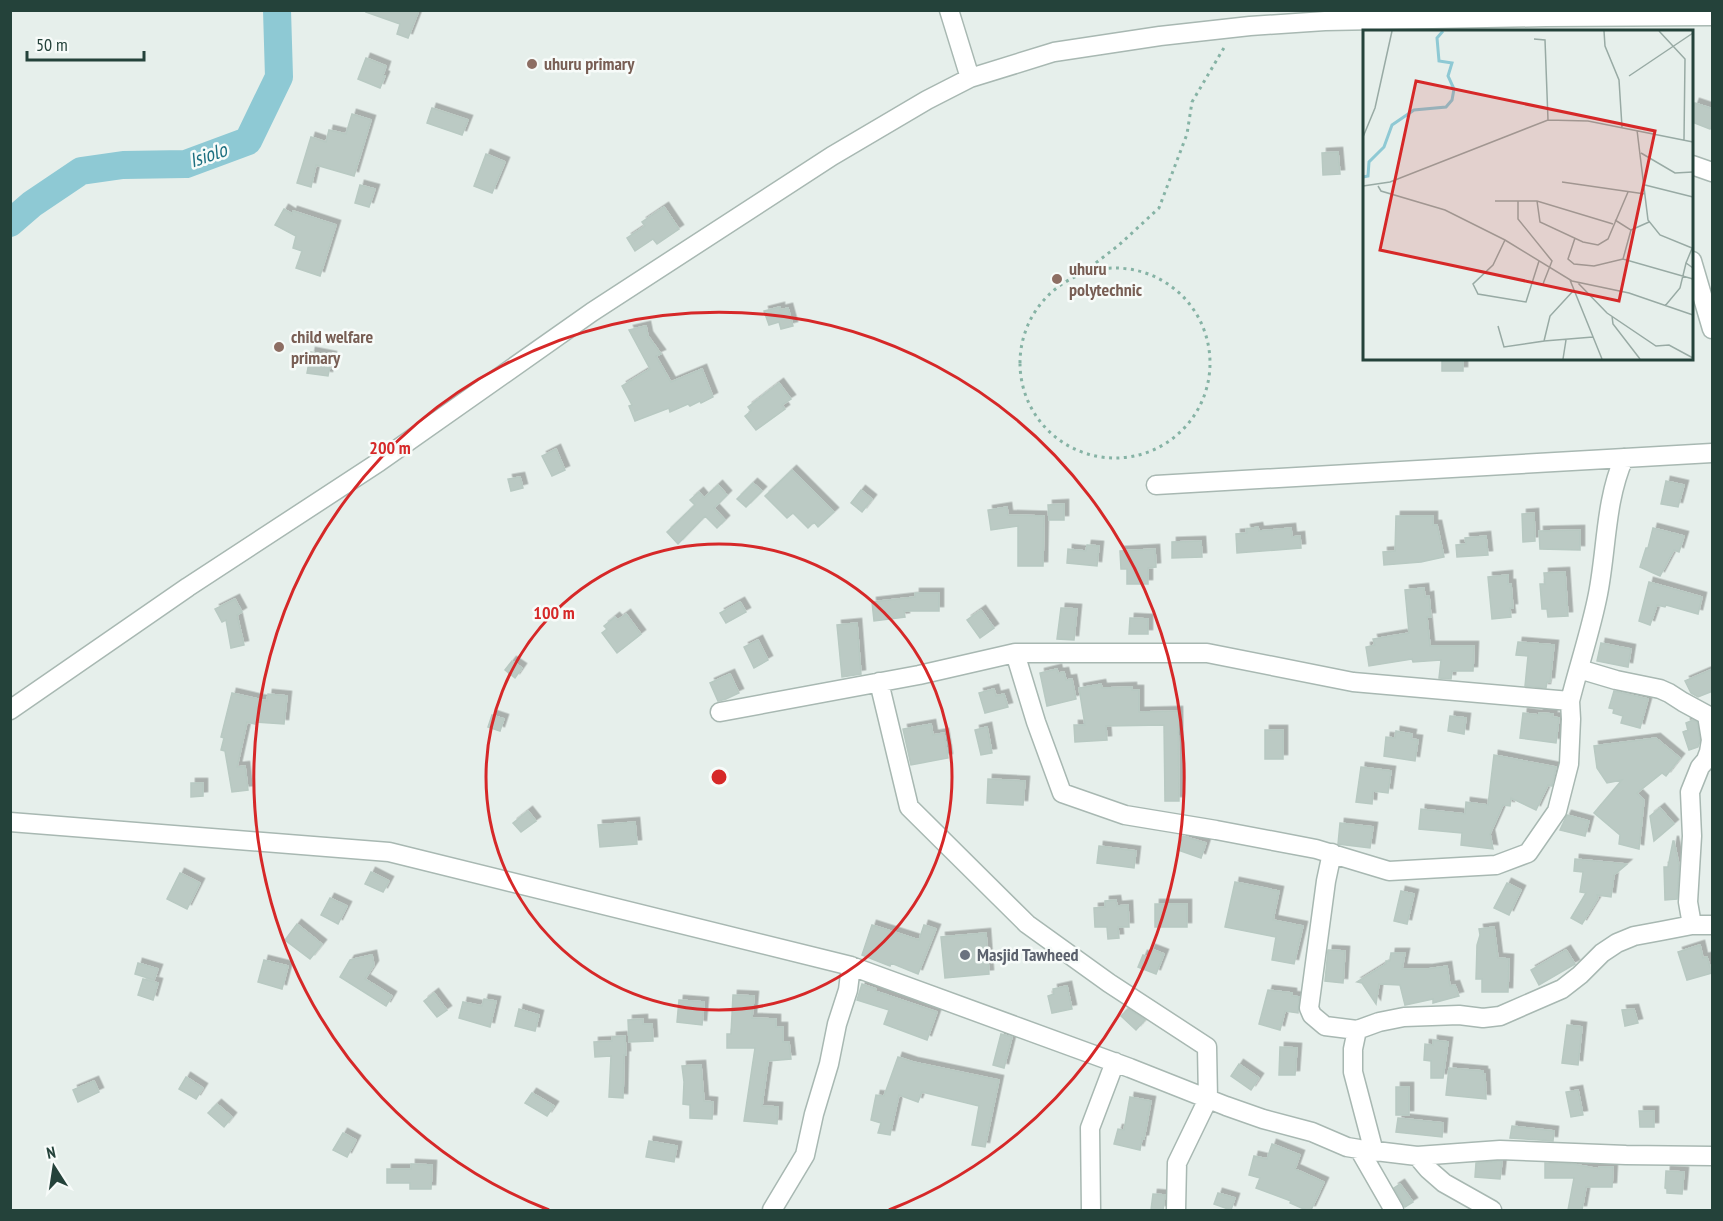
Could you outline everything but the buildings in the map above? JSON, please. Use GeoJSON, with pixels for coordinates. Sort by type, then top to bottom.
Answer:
{"type":"FeatureCollection","features":[{"type":"Feature","properties":{"kind":"street"},"geometry":{"type":"LineString","coordinates":[[949,10],[970,78]]}},
{"type":"Feature","properties":{"kind":"street"},"geometry":{"type":"LineString","coordinates":[[10,710],[188,587],[379,462],[592,312],[832,156],[927,100],[970,78],[1054,52],[1236,27],[1489,15],[1598,24],[1713,16]]}},
{"type":"Feature","properties":{"kind":"street"},"geometry":{"type":"LineString","coordinates":[[1693,165],[1713,172]]}},
{"type":"Feature","properties":{"kind":"street"},"geometry":{"type":"LineString","coordinates":[[1693,264],[1713,329]]}},
{"type":"Feature","properties":{"kind":"street"},"geometry":{"type":"LineString","coordinates":[[1156,485],[1455,466],[1713,453]]}},
{"type":"Feature","properties":{"kind":"street"},"geometry":{"type":"LineString","coordinates":[[1015,653],[1036,722],[1062,793],[1125,815],[1316,849],[1389,871],[1496,865],[1528,853],[1557,811],[1569,764],[1570,701],[1598,593],[1611,498],[1616,476],[1624,459]]}},
{"type":"Feature","properties":{"kind":"street"},"geometry":{"type":"LineString","coordinates":[[720,712],[1015,653],[1207,653],[1353,682],[1570,701]]}},
{"type":"Feature","properties":{"kind":"street"},"geometry":{"type":"LineString","coordinates":[[1579,669],[1616,680],[1660,689],[1683,702],[1710,712],[1709,752],[1690,792],[1692,836],[1688,902],[1692,925]]}},
{"type":"Feature","properties":{"kind":"street"},"geometry":{"type":"LineString","coordinates":[[879,682],[909,807],[1027,924],[1109,983],[1207,1047],[1208,1099],[1177,1163],[1176,1210]]}},
{"type":"Feature","properties":{"kind":"street"},"geometry":{"type":"LineString","coordinates":[[10,822],[389,852],[851,966],[1115,1062],[1263,1119],[1312,1132],[1347,1147],[1367,1151],[1418,1156],[1500,1150],[1713,1156]]}},
{"type":"Feature","properties":{"kind":"street"},"geometry":{"type":"LineString","coordinates":[[1332,853],[1326,881],[1309,1008],[1312,1016],[1325,1026],[1357,1030],[1379,1022],[1404,1017],[1459,1015],[1483,1018],[1500,1016],[1562,989],[1602,953],[1617,943],[1634,936],[1692,925],[1713,925]]}},
{"type":"Feature","properties":{"kind":"street"},"geometry":{"type":"LineString","coordinates":[[772,1210],[805,1155],[837,1024],[848,990],[851,966]]}},
{"type":"Feature","properties":{"kind":"street"},"geometry":{"type":"LineString","coordinates":[[1357,1030],[1353,1049],[1353,1072],[1367,1151],[1394,1210]]}},
{"type":"Feature","properties":{"kind":"street"},"geometry":{"type":"LineString","coordinates":[[1091,1210],[1090,1128],[1115,1062]]}},
{"type":"Feature","properties":{"kind":"street"},"geometry":{"type":"LineString","coordinates":[[1418,1156],[1444,1184],[1492,1210]]}},
{"type":"Feature","properties":{"kind":"path"},"geometry":{"type":"LineString","coordinates":[[1083,273],[1115,267],[1147,272],[1175,288],[1197,312],[1209,342],[1210,374],[1201,406],[1183,430],[1158,448],[1128,458],[1098,457],[1068,447],[1044,428],[1027,403],[1019,373],[1020,343],[1033,313],[1054,288],[1083,273],[1119,245],[1159,208],[1187,134],[1192,102],[1236,27]]}},
{"type":"Feature","properties":{"kind":"waterway","name":"Isiolo"},"geometry":{"type":"LineString","coordinates":[[10,223],[32,204],[81,171],[123,165],[186,164],[248,141],[279,77],[277,10]]}},
{"type":"Feature","properties":{"kind":"place","name":"uhuru primary"},"geometry":{"type":"Point","coordinates":[532,64]}},
{"type":"Feature","properties":{"kind":"place","name":"uhuru polytechnic"},"geometry":{"type":"Point","coordinates":[1057,279]}},
{"type":"Feature","properties":{"kind":"place","name":"child welfare primary"},"geometry":{"type":"Point","coordinates":[279,347]}},
{"type":"Feature","properties":{"kind":"place","name":"Masjid Tawheed"},"geometry":{"type":"Point","coordinates":[965,955]}}]}
